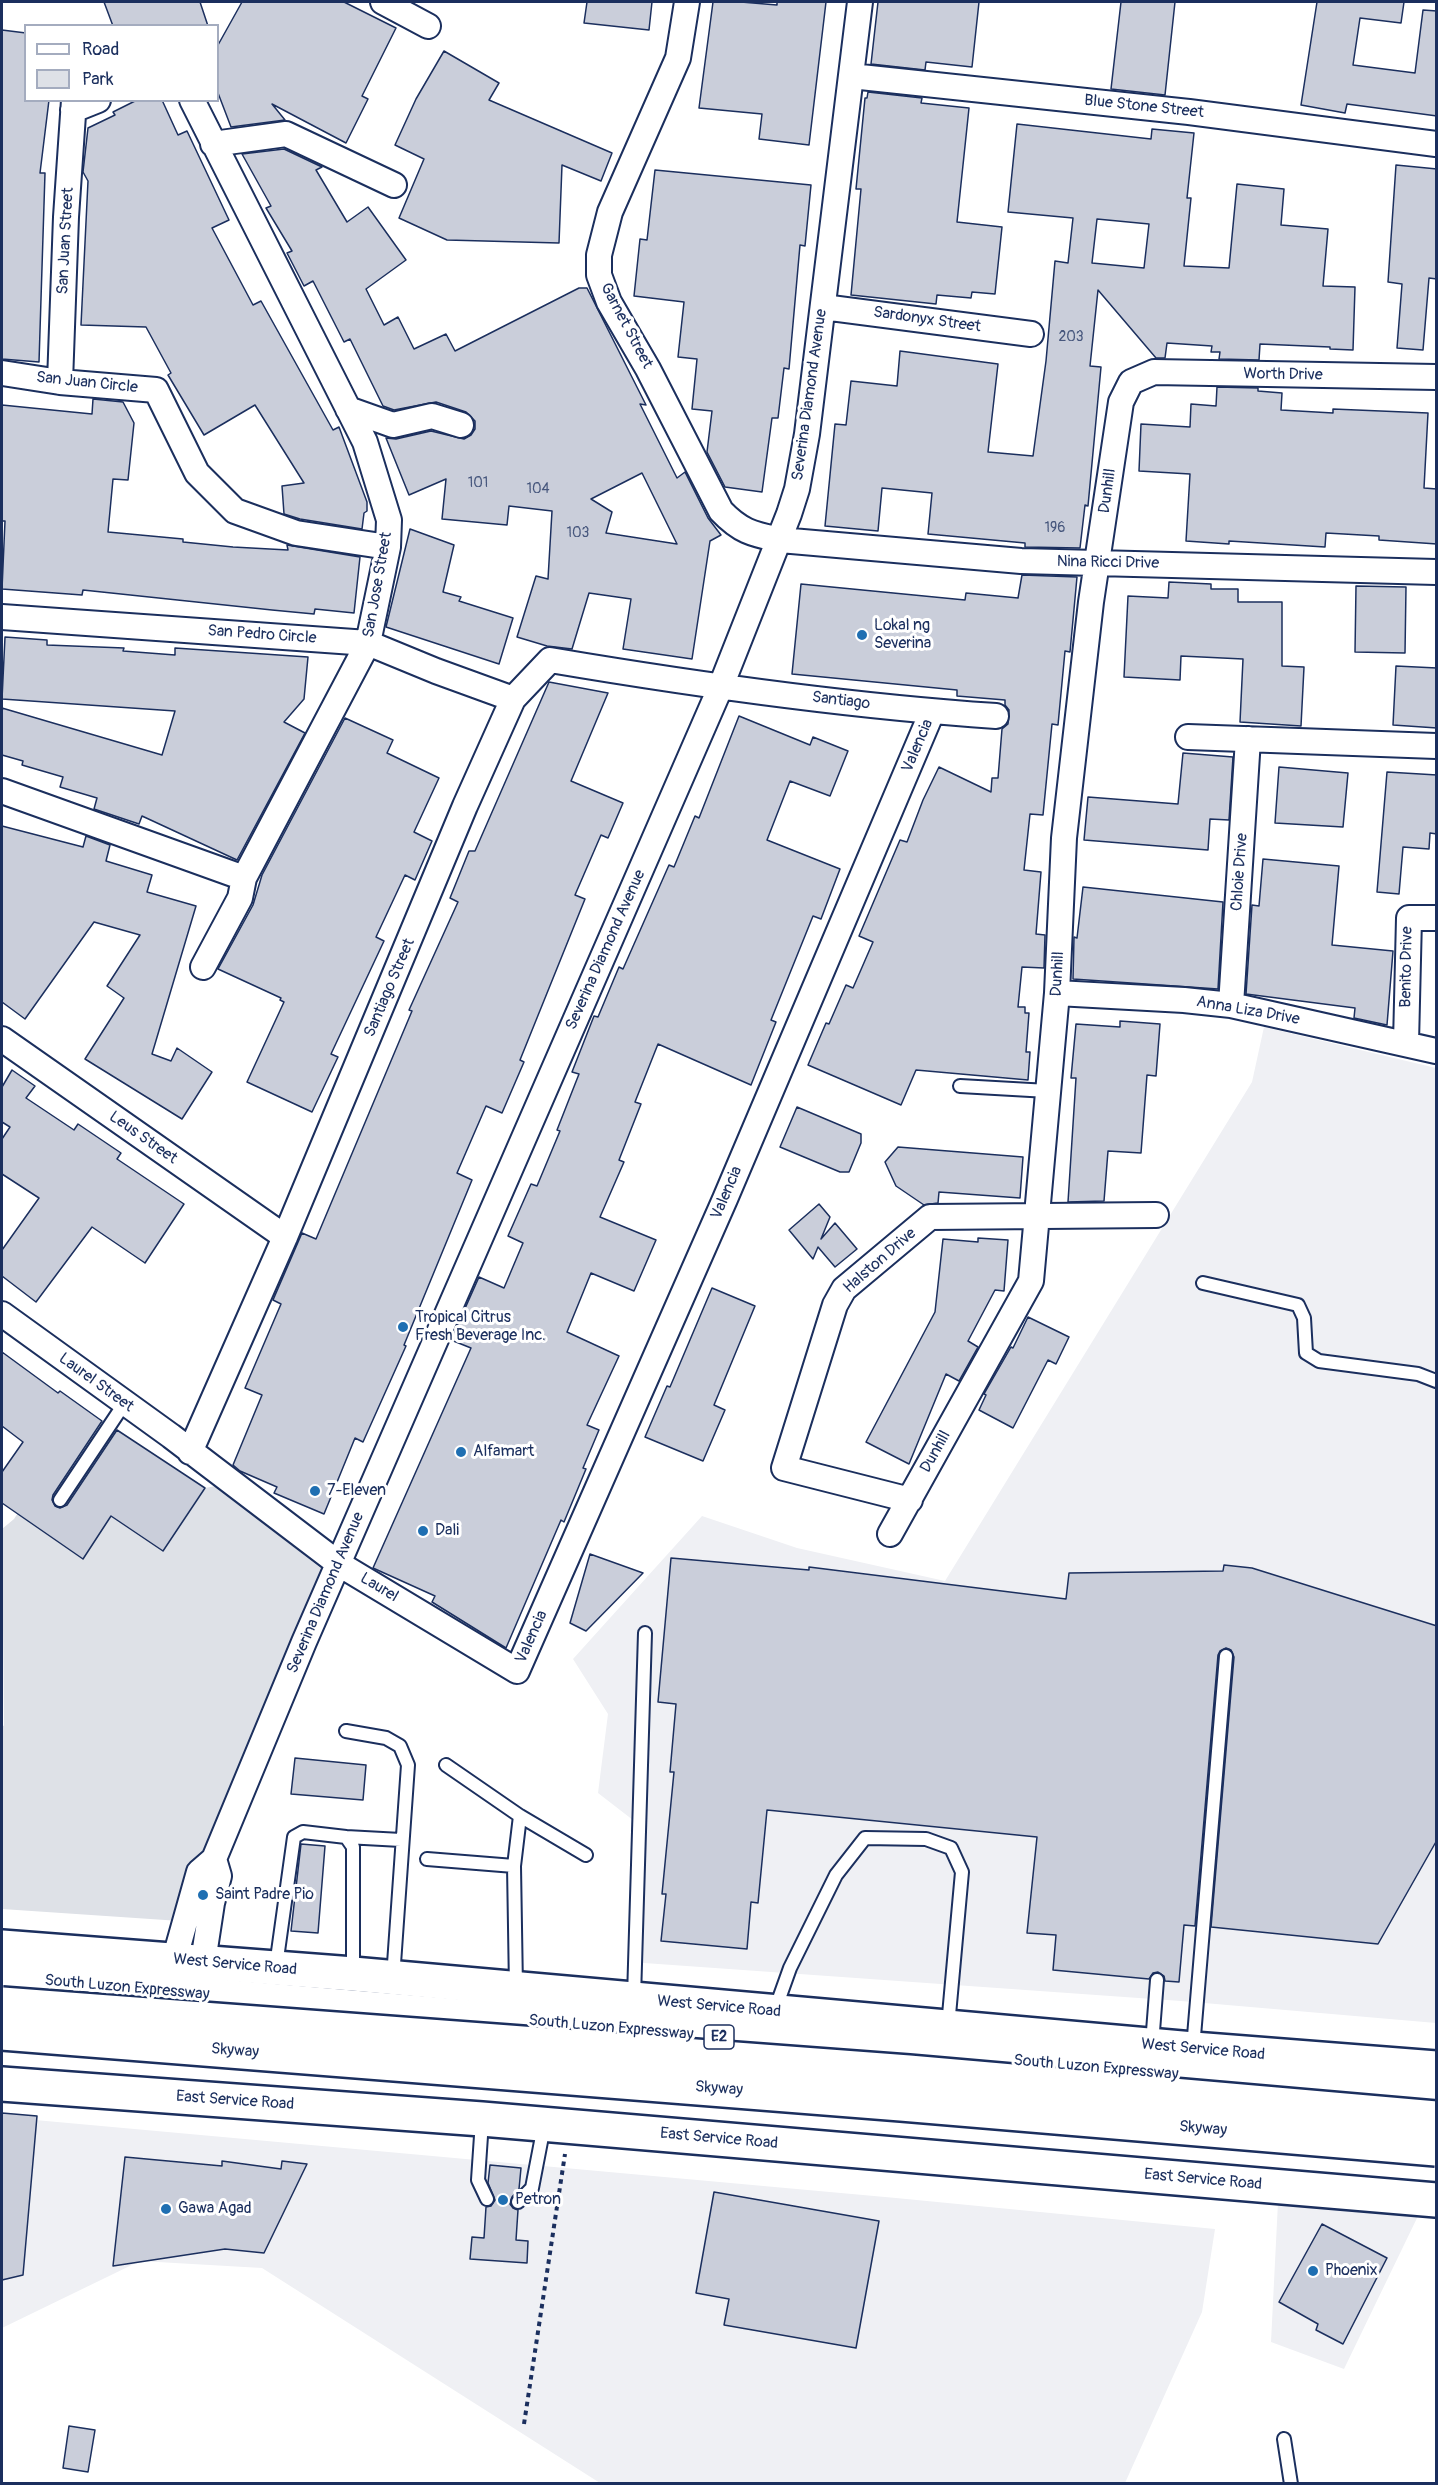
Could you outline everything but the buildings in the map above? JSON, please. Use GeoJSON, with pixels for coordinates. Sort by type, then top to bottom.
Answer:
{"type":"FeatureCollection","features":[{"type":"Feature","properties":{"kind":"main road","name":"West Service Road"},"geometry":{"type":"LineString","coordinates":[[2,1947],[352,1974],[1151,2046],[1437,2068]]}},
{"type":"Feature","properties":{"kind":"main road","name":"South Luzon Expressway"},"geometry":{"type":"LineString","coordinates":[[2,1978],[1437,2097]]}},
{"type":"Feature","properties":{"kind":"main road","name":"Skyway"},"geometry":{"type":"LineString","coordinates":[[2,2004],[909,2072],[1437,2118]]}},
{"type":"Feature","properties":{"kind":"main road","name":"Skyway"},"geometry":{"type":"LineString","coordinates":[[2,2033],[1437,2149]]}},
{"type":"Feature","properties":{"kind":"main road"},"geometry":{"type":"LineString","coordinates":[[2,2048],[1437,2164]]}},
{"type":"Feature","properties":{"kind":"main road","name":"East Service Road"},"geometry":{"type":"LineString","coordinates":[[2,2084],[557,2125],[1437,2200]]}},
{"type":"Feature","properties":{"kind":"street"},"geometry":{"type":"LineString","coordinates":[[383,2],[428,26]]}},
{"type":"Feature","properties":{"kind":"street","name":"Garnet Street"},"geometry":{"type":"LineString","coordinates":[[687,2],[678,58],[610,212],[599,255],[599,274],[609,302],[648,369],[721,511],[734,524],[750,534],[780,540]]}},
{"type":"Feature","properties":{"kind":"street","name":"Severina Diamond Avenue"},"geometry":{"type":"LineString","coordinates":[[188,1961],[212,1903],[219,1876],[214,1859],[339,1564],[721,686],[780,540],[799,478],[807,434],[860,2]]}},
{"type":"Feature","properties":{"kind":"street","name":"Blue Stone Street"},"geometry":{"type":"LineString","coordinates":[[851,76],[1189,112],[1437,144]]}},
{"type":"Feature","properties":{"kind":"street"},"geometry":{"type":"LineString","coordinates":[[73,105],[88,102]]}},
{"type":"Feature","properties":{"kind":"street","name":"San Jose Street"},"geometry":{"type":"LineString","coordinates":[[193,102],[364,442],[389,520],[388,547],[368,643],[244,878],[240,898],[203,967]]}},
{"type":"Feature","properties":{"kind":"street","name":"San Juan Street"},"geometry":{"type":"LineString","coordinates":[[60,382],[73,105]]}},
{"type":"Feature","properties":{"kind":"street"},"geometry":{"type":"LineString","coordinates":[[213,144],[286,134],[394,185]]}},
{"type":"Feature","properties":{"kind":"street","name":"Sardonyx Street"},"geometry":{"type":"LineString","coordinates":[[823,307],[1031,334]]}},
{"type":"Feature","properties":{"kind":"street","name":"Worth Drive"},"geometry":{"type":"LineString","coordinates":[[1131,382],[1154,372],[1437,377]]}},
{"type":"Feature","properties":{"kind":"street","name":"San Juan Circle"},"geometry":{"type":"LineString","coordinates":[[2,373],[60,382],[156,390],[197,473],[235,511],[296,533],[388,547]]}},
{"type":"Feature","properties":{"kind":"street","name":"Dunhill"},"geometry":{"type":"LineString","coordinates":[[890,1534],[1031,1281],[1058,993],[1064,838],[1097,562],[1121,402],[1131,382]]}},
{"type":"Feature","properties":{"kind":"street"},"geometry":{"type":"LineString","coordinates":[[348,409],[393,425],[432,416],[461,426]]}},
{"type":"Feature","properties":{"kind":"street","name":"Nina Ricci Drive"},"geometry":{"type":"LineString","coordinates":[[780,540],[1021,561],[1437,572]]}},
{"type":"Feature","properties":{"kind":"street","name":"San Pedro Circle"},"geometry":{"type":"LineString","coordinates":[[2,616],[368,643],[513,699]]}},
{"type":"Feature","properties":{"kind":"street","name":"Santiago Street"},"geometry":{"type":"LineString","coordinates":[[190,1452],[285,1237],[465,806],[513,699],[550,660],[687,681]]}},
{"type":"Feature","properties":{"kind":"street","name":"Santiago"},"geometry":{"type":"LineString","coordinates":[[687,681],[932,712],[996,716]]}},
{"type":"Feature","properties":{"kind":"street","name":"Valencia"},"geometry":{"type":"LineString","coordinates":[[517,1671],[725,1199],[932,712]]}},
{"type":"Feature","properties":{"kind":"street"},"geometry":{"type":"LineString","coordinates":[[1188,737],[1437,746]]}},
{"type":"Feature","properties":{"kind":"street","name":"Chloie Drive"},"geometry":{"type":"LineString","coordinates":[[1231,1005],[1248,739]]}},
{"type":"Feature","properties":{"kind":"street"},"geometry":{"type":"LineString","coordinates":[[2,791],[244,878]]}},
{"type":"Feature","properties":{"kind":"street","name":"Benito Drive"},"geometry":{"type":"LineString","coordinates":[[1406,1043],[1409,918],[1437,918]]}},
{"type":"Feature","properties":{"kind":"street","name":"Anna Liza Drive"},"geometry":{"type":"LineString","coordinates":[[1058,993],[1184,999],[1231,1005],[1437,1051]]}},
{"type":"Feature","properties":{"kind":"street","name":"Leus Street"},"geometry":{"type":"LineString","coordinates":[[2,1039],[285,1237]]}},
{"type":"Feature","properties":{"kind":"street","name":"Halston Drive"},"geometry":{"type":"LineString","coordinates":[[910,1500],[784,1468],[835,1305],[844,1289],[930,1217],[1156,1215]]}},
{"type":"Feature","properties":{"kind":"street","name":"Laurel Street"},"geometry":{"type":"LineString","coordinates":[[2,1314],[190,1452]]}},
{"type":"Feature","properties":{"kind":"street","name":"Laurel"},"geometry":{"type":"LineString","coordinates":[[190,1452],[339,1564],[517,1671]]}},
{"type":"Feature","properties":{"kind":"lane"},"geometry":{"type":"LineString","coordinates":[[960,1086],[1048,1091]]}},
{"type":"Feature","properties":{"kind":"lane"},"geometry":{"type":"LineString","coordinates":[[1203,1283],[1298,1305],[1304,1318],[1306,1353],[1319,1361],[1418,1374],[1437,1381]]}},
{"type":"Feature","properties":{"kind":"lane"},"geometry":{"type":"LineString","coordinates":[[60,1500],[124,1404]]}},
{"type":"Feature","properties":{"kind":"lane"},"geometry":{"type":"LineString","coordinates":[[633,2000],[645,1633]]}},
{"type":"Feature","properties":{"kind":"lane"},"geometry":{"type":"LineString","coordinates":[[1193,2049],[1226,1656]]}},
{"type":"Feature","properties":{"kind":"lane"},"geometry":{"type":"LineString","coordinates":[[346,1731],[386,1738],[400,1746],[408,1766],[393,1979]]}},
{"type":"Feature","properties":{"kind":"lane"},"geometry":{"type":"LineString","coordinates":[[446,1765],[520,1816],[586,1855]]}},
{"type":"Feature","properties":{"kind":"lane"},"geometry":{"type":"LineString","coordinates":[[516,1990],[514,1866],[520,1816]]}},
{"type":"Feature","properties":{"kind":"lane"},"geometry":{"type":"LineString","coordinates":[[276,1969],[294,1837],[303,1832],[401,1840]]}},
{"type":"Feature","properties":{"kind":"lane"},"geometry":{"type":"LineString","coordinates":[[346,1837],[353,1847],[352,1974]]}},
{"type":"Feature","properties":{"kind":"lane"},"geometry":{"type":"LineString","coordinates":[[775,2012],[790,1968],[836,1875],[865,1838],[926,1839],[951,1848],[962,1872],[948,2027]]}},
{"type":"Feature","properties":{"kind":"lane"},"geometry":{"type":"LineString","coordinates":[[427,1859],[514,1866]]}},
{"type":"Feature","properties":{"kind":"lane"},"geometry":{"type":"LineString","coordinates":[[1151,2046],[1157,1980]]}},
{"type":"Feature","properties":{"kind":"lane"},"geometry":{"type":"LineString","coordinates":[[878,2118],[884,2050]]}},
{"type":"Feature","properties":{"kind":"lane"},"geometry":{"type":"LineString","coordinates":[[482,2119],[478,2180],[487,2199]]}},
{"type":"Feature","properties":{"kind":"lane"},"geometry":{"type":"LineString","coordinates":[[518,2202],[532,2188],[557,2125]]}},
{"type":"Feature","properties":{"kind":"lane"},"geometry":{"type":"LineString","coordinates":[[1284,2439],[1292,2484]]}},
{"type":"Feature","properties":{"kind":"path"},"geometry":{"type":"LineString","coordinates":[[524,2424],[557,2125]]}},
{"type":"Feature","properties":{"kind":"shaded area"},"geometry":{"type":"Polygon","coordinates":[[[1264,1027],[1436,1068],[1436,2023],[1181,2001],[630,1962],[642,1827],[598,1793],[608,1714],[573,1659],[702,1516],[797,1548],[945,1581],[1252,1082],[1264,1027]]]}},
{"type":"Feature","properties":{"kind":"shaded area"},"geometry":{"type":"Polygon","coordinates":[[[2,2117],[1215,2229],[1202,2312],[1125,2483],[600,2483],[262,2268],[140,2261],[2,2328],[2,2117]]]}},
{"type":"Feature","properties":{"kind":"shaded area"},"geometry":{"type":"Polygon","coordinates":[[[1278,2202],[1418,2216],[1344,2369],[1271,2342],[1278,2202]]]}},
{"type":"Feature","properties":{"kind":"green space"},"geometry":{"type":"Polygon","coordinates":[[[36,1484],[60,1502],[42,1531],[83,1558],[112,1514],[163,1550],[205,1488],[216,1486],[323,1570],[189,1887],[180,1921],[2,1909],[2,1725],[4,1726],[2,1529],[14,1519],[36,1484]]]}},
{"type":"Feature","properties":{"kind":"place","name":"Lokal ng Severina"},"geometry":{"type":"Point","coordinates":[862,635]}},
{"type":"Feature","properties":{"kind":"place","name":"Tropical Citrus Fresh Beverage Inc."},"geometry":{"type":"Point","coordinates":[403,1327]}},
{"type":"Feature","properties":{"kind":"place","name":"Alfamart"},"geometry":{"type":"Point","coordinates":[461,1452]}},
{"type":"Feature","properties":{"kind":"place","name":"7-Eleven"},"geometry":{"type":"Point","coordinates":[315,1491]}},
{"type":"Feature","properties":{"kind":"place","name":"Dali"},"geometry":{"type":"Point","coordinates":[423,1531]}},
{"type":"Feature","properties":{"kind":"place","name":"Saint Padre Pio"},"geometry":{"type":"Point","coordinates":[203,1895]}},
{"type":"Feature","properties":{"kind":"place","name":"Petron"},"geometry":{"type":"Point","coordinates":[503,2200]}},
{"type":"Feature","properties":{"kind":"place","name":"Gawa Agad"},"geometry":{"type":"Point","coordinates":[166,2209]}},
{"type":"Feature","properties":{"kind":"place","name":"Phoenix"},"geometry":{"type":"Point","coordinates":[1313,2271]}}]}
